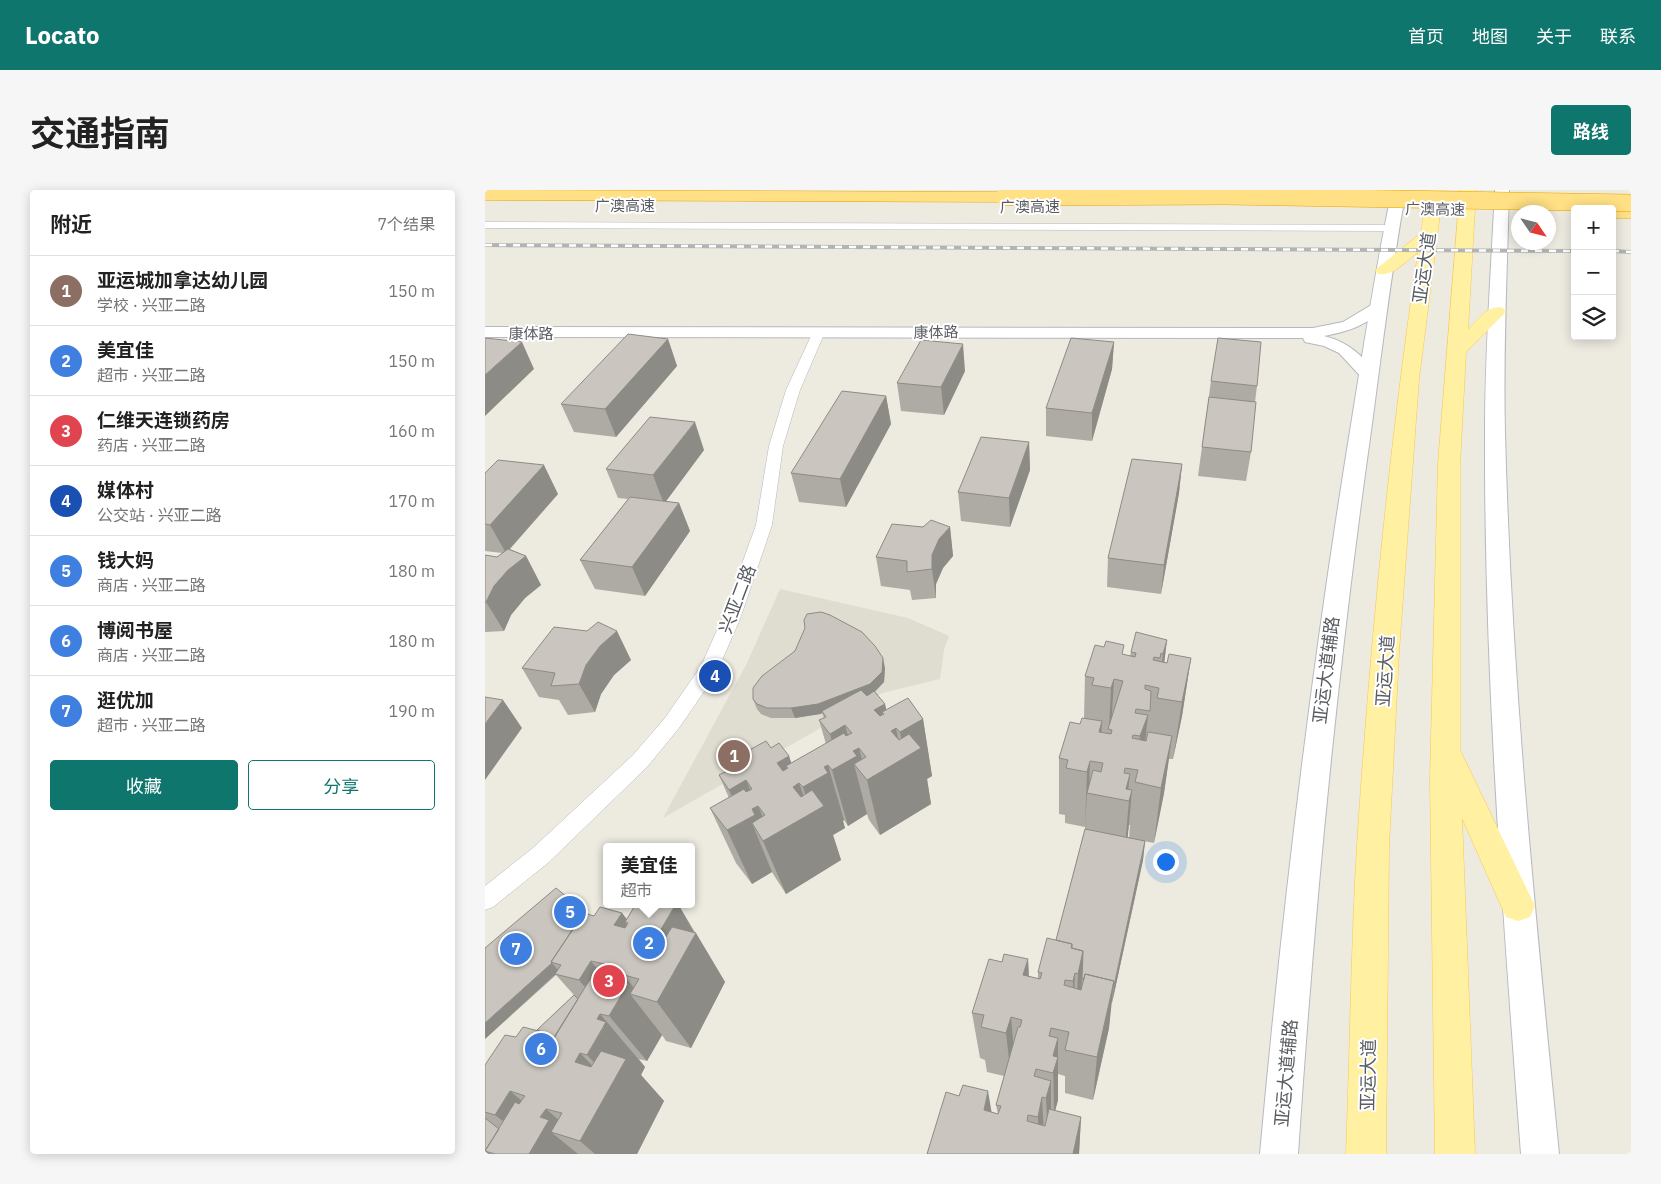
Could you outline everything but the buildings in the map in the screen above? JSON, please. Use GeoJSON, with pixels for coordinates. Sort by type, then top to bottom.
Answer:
{"type":"FeatureCollection","features":[{"type":"Feature","properties":{"kind":"highway","name":"广澳高速"},"geometry":{"type":"LineString","coordinates":[[485,195],[1001,201],[1571,212]]}},
{"type":"Feature","properties":{"kind":"highway","name":"广澳高速"},"geometry":{"type":"LineString","coordinates":[[485,205],[1001,201],[1225,196],[1631,203]]}},
{"type":"Feature","properties":{"kind":"highway"},"geometry":{"type":"LineString","coordinates":[[1616,213],[1631,213]]}},
{"type":"Feature","properties":{"kind":"main road","name":"亚运大道辅路"},"geometry":{"type":"LineString","coordinates":[[1279,1154],[1321,704],[1340,562],[1384,270],[1399,190]]}},
{"type":"Feature","properties":{"kind":"main road","name":"亚运大道"},"geometry":{"type":"LineString","coordinates":[[1366,1154],[1374,827],[1409,379],[1435,190]]}},
{"type":"Feature","properties":{"kind":"main road","name":"亚运大道"},"geometry":{"type":"LineString","coordinates":[[1455,1154],[1445,750],[1449,464],[1468,190]]}},
{"type":"Feature","properties":{"kind":"main road"},"geometry":{"type":"LineString","coordinates":[[1502,190],[1495,432],[1499,574],[1518,906],[1541,1154]]}},
{"type":"Feature","properties":{"kind":"main road"},"geometry":{"type":"LineString","coordinates":[[1384,270],[1429,235]]}},
{"type":"Feature","properties":{"kind":"main road"},"geometry":{"type":"LineString","coordinates":[[1457,350],[1497,312]]}},
{"type":"Feature","properties":{"kind":"main road"},"geometry":{"type":"LineString","coordinates":[[1445,750],[1518,906]]}},
{"type":"Feature","properties":{"kind":"street"},"geometry":{"type":"LineString","coordinates":[[485,225],[1391,228]]}},
{"type":"Feature","properties":{"kind":"street","name":"康体路"},"geometry":{"type":"LineString","coordinates":[[485,332],[816,339],[1015,331],[1313,333],[1349,327],[1363,319],[1379,305]]}},
{"type":"Feature","properties":{"kind":"street","name":"兴亚二路"},"geometry":{"type":"LineString","coordinates":[[485,900],[541,855],[640,761],[672,723],[709,669],[731,619],[764,525],[776,446],[793,390],[816,339]]}},
{"type":"Feature","properties":{"kind":"street","name":"康体路"},"geometry":{"type":"LineString","coordinates":[[485,341],[1313,339],[1330,341],[1349,351],[1369,376]]}},
{"type":"Feature","properties":{"kind":"shaded area"},"geometry":{"type":"Polygon","coordinates":[[[780,589],[908,618],[949,636],[944,650],[940,679],[882,693],[663,818],[747,663],[780,589]]]}},
{"type":"Feature","properties":{"kind":"railway"},"geometry":{"type":"LineString","coordinates":[[485,245],[1571,251]]}},
{"type":"Feature","properties":{"kind":"railway"},"geometry":{"type":"LineString","coordinates":[[1616,251],[1631,252]]}},
{"type":"Feature","properties":{"kind":"place","name":"媒体村"},"geometry":{"type":"Point","coordinates":[715,676]}},
{"type":"Feature","properties":{"kind":"place","name":"亚运城加拿达幼儿园"},"geometry":{"type":"Point","coordinates":[734,756]}},
{"type":"Feature","properties":{"kind":"place","name":"钱大妈"},"geometry":{"type":"Point","coordinates":[570,912]}},
{"type":"Feature","properties":{"kind":"place","name":"美宜佳"},"geometry":{"type":"Point","coordinates":[649,943]}},
{"type":"Feature","properties":{"kind":"place","name":"逛优加"},"geometry":{"type":"Point","coordinates":[516,949]}},
{"type":"Feature","properties":{"kind":"place","name":"仁维天连锁药房"},"geometry":{"type":"Point","coordinates":[609,981]}},
{"type":"Feature","properties":{"kind":"place","name":"博阅书屋"},"geometry":{"type":"Point","coordinates":[541,1049]}}]}
